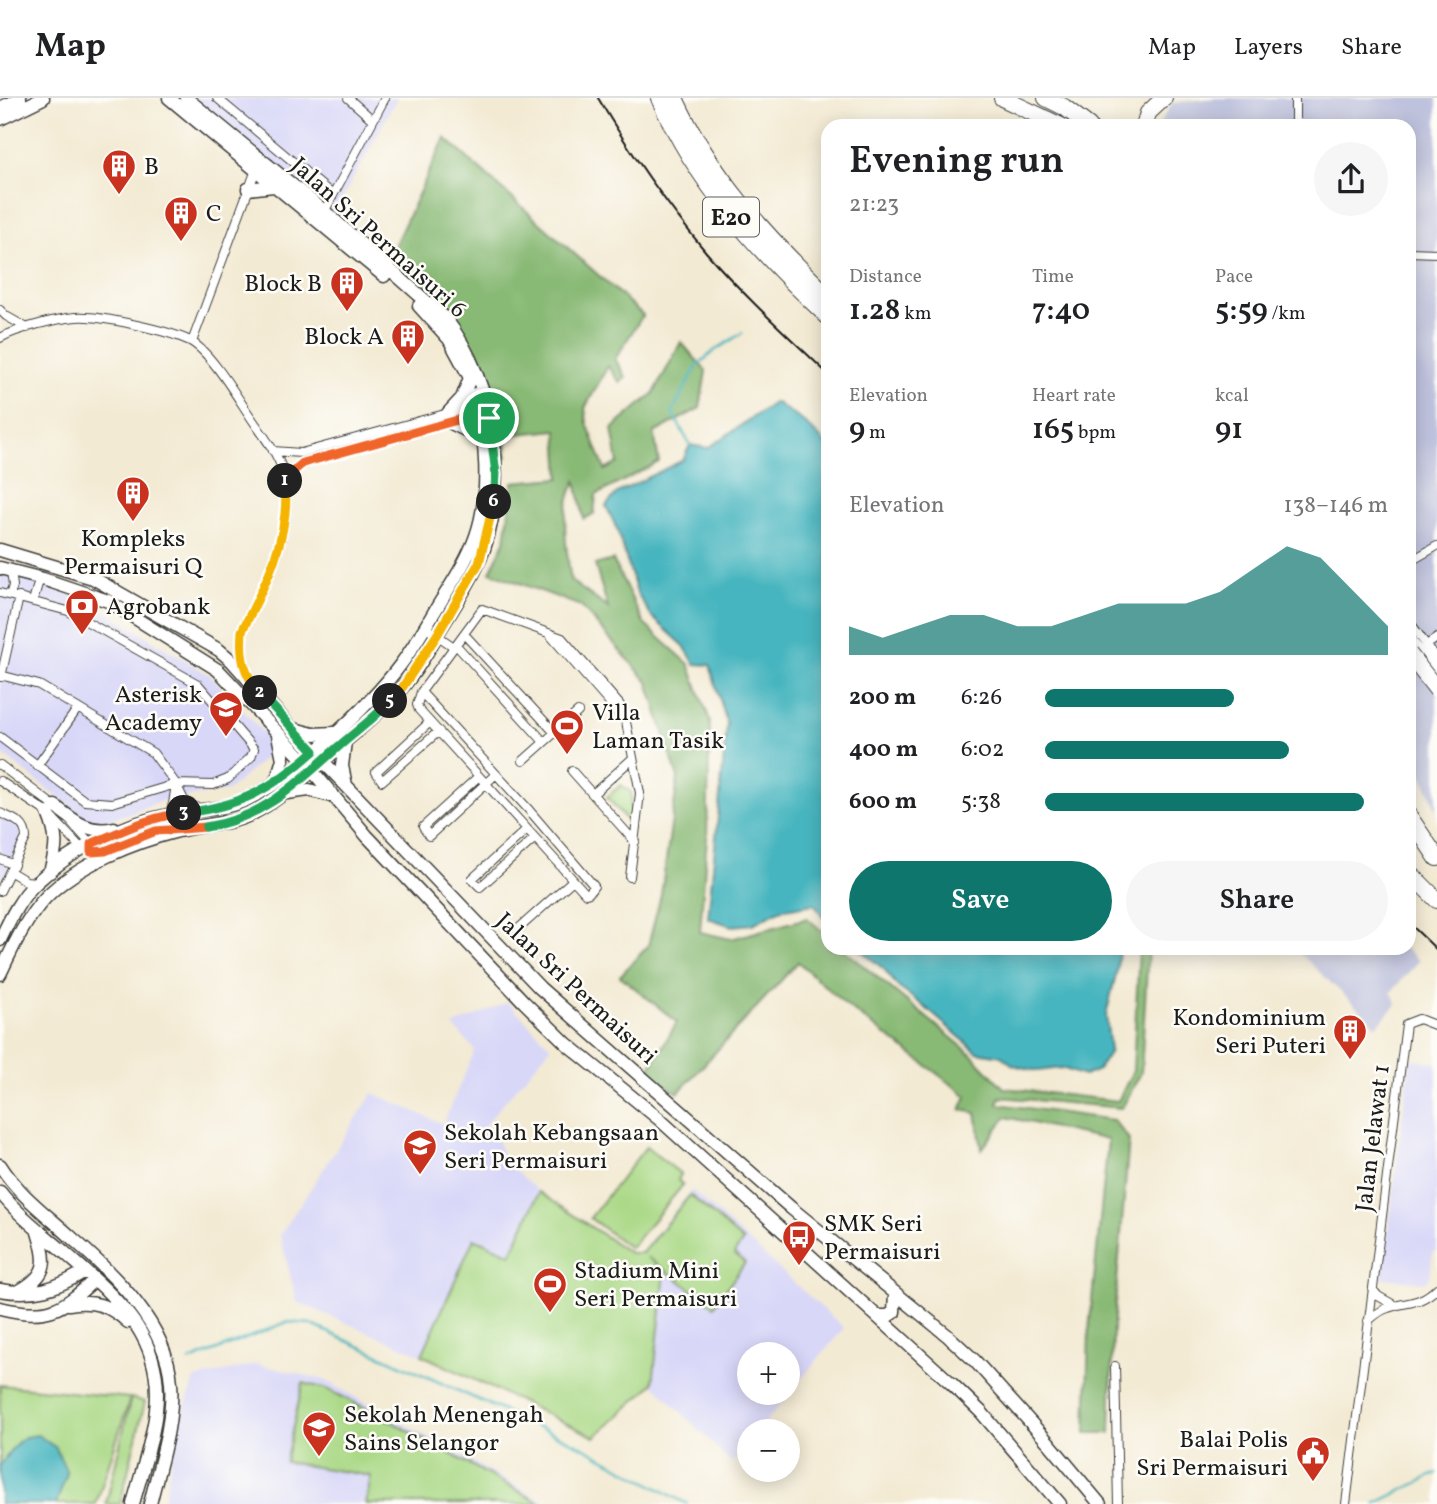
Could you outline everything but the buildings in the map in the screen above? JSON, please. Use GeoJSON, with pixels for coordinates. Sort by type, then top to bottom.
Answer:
{"type":"FeatureCollection","features":[{"type":"Feature","properties":{"kind":"highway","name":"E20"},"geometry":{"type":"LineString","coordinates":[[659,98],[693,164],[733,220],[783,275],[821,310]]}},
{"type":"Feature","properties":{"kind":"highway","name":"E20"},"geometry":{"type":"LineString","coordinates":[[675,98],[710,163],[741,205],[793,263],[821,289]]}},
{"type":"Feature","properties":{"kind":"highway"},"geometry":{"type":"LineString","coordinates":[[1002,98],[1047,119]]}},
{"type":"Feature","properties":{"kind":"highway"},"geometry":{"type":"LineString","coordinates":[[1046,98],[1080,119]]}},
{"type":"Feature","properties":{"kind":"highway"},"geometry":{"type":"LineString","coordinates":[[1146,119],[1148,113],[1164,98]]}},
{"type":"Feature","properties":{"kind":"highway"},"geometry":{"type":"LineString","coordinates":[[1416,651],[1437,676]]}},
{"type":"Feature","properties":{"kind":"highway"},"geometry":{"type":"LineString","coordinates":[[1416,662],[1437,691]]}},
{"type":"Feature","properties":{"kind":"highway"},"geometry":{"type":"LineString","coordinates":[[1416,826],[1437,858]]}},
{"type":"Feature","properties":{"kind":"highway"},"geometry":{"type":"LineString","coordinates":[[1416,879],[1437,900]]}},
{"type":"Feature","properties":{"kind":"street"},"geometry":{"type":"LineString","coordinates":[[0,108],[20,98]]}},
{"type":"Feature","properties":{"kind":"street"},"geometry":{"type":"LineString","coordinates":[[0,119],[43,98]]}},
{"type":"Feature","properties":{"kind":"street","name":"Jalan Sri Permaisuri 6"},"geometry":{"type":"LineString","coordinates":[[169,98],[258,165],[445,318],[467,350],[483,408],[496,474],[487,535],[479,563],[442,638],[438,653],[394,697],[340,737],[307,766]]}},
{"type":"Feature","properties":{"kind":"street","name":"Jalan Sri Permaisuri 6"},"geometry":{"type":"LineString","coordinates":[[186,98],[258,165],[273,186],[321,217],[430,316],[449,340],[483,408],[485,474],[482,507],[477,534],[464,564],[418,639],[340,737]]}},
{"type":"Feature","properties":{"kind":"street"},"geometry":{"type":"LineString","coordinates":[[217,98],[333,195]]}},
{"type":"Feature","properties":{"kind":"street"},"geometry":{"type":"LineString","coordinates":[[348,98],[373,120]]}},
{"type":"Feature","properties":{"kind":"street"},"geometry":{"type":"LineString","coordinates":[[321,217],[385,98]]}},
{"type":"Feature","properties":{"kind":"street"},"geometry":{"type":"LineString","coordinates":[[1295,98],[1295,119]]}},
{"type":"Feature","properties":{"kind":"street"},"geometry":{"type":"LineString","coordinates":[[192,342],[258,165]]}},
{"type":"Feature","properties":{"kind":"street"},"geometry":{"type":"LineString","coordinates":[[248,190],[273,186]]}},
{"type":"Feature","properties":{"kind":"street"},"geometry":{"type":"LineString","coordinates":[[1416,252],[1437,253]]}},
{"type":"Feature","properties":{"kind":"street"},"geometry":{"type":"LineString","coordinates":[[0,310],[27,328]]}},
{"type":"Feature","properties":{"kind":"street"},"geometry":{"type":"LineString","coordinates":[[0,338],[27,328],[78,317],[116,322],[192,342],[217,368],[274,451],[285,478],[285,521],[275,558],[242,631],[246,677]]}},
{"type":"Feature","properties":{"kind":"street"},"geometry":{"type":"LineString","coordinates":[[285,478],[303,463],[449,417],[462,398],[470,378]]}},
{"type":"Feature","properties":{"kind":"street"},"geometry":{"type":"LineString","coordinates":[[274,451],[301,453],[483,408]]}},
{"type":"Feature","properties":{"kind":"street"},"geometry":{"type":"LineString","coordinates":[[449,417],[482,438]]}},
{"type":"Feature","properties":{"kind":"street"},"geometry":{"type":"LineString","coordinates":[[1416,558],[1437,546]]}},
{"type":"Feature","properties":{"kind":"street","name":"Jalan Sri Permaisuri"},"geometry":{"type":"LineString","coordinates":[[0,550],[93,578],[219,650],[232,661],[292,729],[540,988],[791,1208],[948,1336],[975,1361],[1100,1504]]}},
{"type":"Feature","properties":{"kind":"street"},"geometry":{"type":"LineString","coordinates":[[5,569],[15,596],[1,677],[39,685],[153,753],[176,784],[184,800],[203,811]]}},
{"type":"Feature","properties":{"kind":"street","name":"Jalan Sri Permaisuri"},"geometry":{"type":"LineString","coordinates":[[5,569],[108,601],[207,661],[227,679],[331,796],[524,1002],[567,1044],[659,1119],[878,1315],[981,1412],[1060,1504]]}},
{"type":"Feature","properties":{"kind":"street"},"geometry":{"type":"LineString","coordinates":[[33,601],[38,584],[43,579]]}},
{"type":"Feature","properties":{"kind":"street"},"geometry":{"type":"LineString","coordinates":[[0,593],[68,611],[198,684],[254,749],[251,757],[226,780],[213,785],[176,784],[112,803],[88,802],[0,737]]}},
{"type":"Feature","properties":{"kind":"street"},"geometry":{"type":"LineString","coordinates":[[421,692],[594,886],[586,894],[417,705],[421,692],[438,653],[455,646],[482,609],[548,633],[626,722],[640,793],[630,877]]}},
{"type":"Feature","properties":{"kind":"street"},"geometry":{"type":"LineString","coordinates":[[425,627],[455,646],[544,742]]}},
{"type":"Feature","properties":{"kind":"street"},"geometry":{"type":"LineString","coordinates":[[1416,632],[1437,660]]}},
{"type":"Feature","properties":{"kind":"street"},"geometry":{"type":"LineString","coordinates":[[464,634],[555,733]]}},
{"type":"Feature","properties":{"kind":"street"},"geometry":{"type":"LineString","coordinates":[[1425,646],[1437,638]]}},
{"type":"Feature","properties":{"kind":"street"},"geometry":{"type":"LineString","coordinates":[[418,639],[438,653]]}},
{"type":"Feature","properties":{"kind":"street"},"geometry":{"type":"LineString","coordinates":[[37,766],[78,708]]}},
{"type":"Feature","properties":{"kind":"street"},"geometry":{"type":"LineString","coordinates":[[523,761],[578,712]]}},
{"type":"Feature","properties":{"kind":"street"},"geometry":{"type":"LineString","coordinates":[[430,722],[376,772],[382,780],[439,731]]}},
{"type":"Feature","properties":{"kind":"street"},"geometry":{"type":"LineString","coordinates":[[292,729],[340,737],[346,785]]}},
{"type":"Feature","properties":{"kind":"street"},"geometry":{"type":"LineString","coordinates":[[276,782],[283,759],[278,734]]}},
{"type":"Feature","properties":{"kind":"street"},"geometry":{"type":"LineString","coordinates":[[593,794],[634,758]]}},
{"type":"Feature","properties":{"kind":"street"},"geometry":{"type":"LineString","coordinates":[[0,765],[52,810],[88,848],[105,851],[156,831],[179,831]]}},
{"type":"Feature","properties":{"kind":"street"},"geometry":{"type":"LineString","coordinates":[[0,780],[89,829],[106,830],[169,814],[229,806],[246,800],[307,766]]}},
{"type":"Feature","properties":{"kind":"street"},"geometry":{"type":"LineString","coordinates":[[47,897],[90,865],[108,856],[179,831],[229,823],[256,812],[285,793],[307,766]]}},
{"type":"Feature","properties":{"kind":"street"},"geometry":{"type":"LineString","coordinates":[[572,771],[635,842]]}},
{"type":"Feature","properties":{"kind":"street"},"geometry":{"type":"LineString","coordinates":[[479,776],[423,827],[429,836],[496,774]]}},
{"type":"Feature","properties":{"kind":"street"},"geometry":{"type":"LineString","coordinates":[[169,814],[176,784]]}},
{"type":"Feature","properties":{"kind":"street"},"geometry":{"type":"LineString","coordinates":[[285,793],[306,790],[320,791],[331,796]]}},
{"type":"Feature","properties":{"kind":"street"},"geometry":{"type":"LineString","coordinates":[[50,872],[56,841],[52,810]]}},
{"type":"Feature","properties":{"kind":"street"},"geometry":{"type":"LineString","coordinates":[[0,813],[22,824],[26,830],[26,838],[0,891]]}},
{"type":"Feature","properties":{"kind":"street"},"geometry":{"type":"LineString","coordinates":[[2,933],[36,882],[88,848],[139,823]]}},
{"type":"Feature","properties":{"kind":"street"},"geometry":{"type":"LineString","coordinates":[[527,829],[472,879],[480,887],[535,838]]}},
{"type":"Feature","properties":{"kind":"street"},"geometry":{"type":"LineString","coordinates":[[0,974],[23,928],[55,883],[88,848]]}},
{"type":"Feature","properties":{"kind":"street"},"geometry":{"type":"LineString","coordinates":[[0,859],[26,881],[36,882]]}},
{"type":"Feature","properties":{"kind":"street"},"geometry":{"type":"LineString","coordinates":[[517,930],[573,880]]}},
{"type":"Feature","properties":{"kind":"street","name":"Jalan Jelawat 1"},"geometry":{"type":"LineString","coordinates":[[1346,1504],[1406,1024],[1419,1019],[1437,1026]]}},
{"type":"Feature","properties":{"kind":"street"},"geometry":{"type":"LineString","coordinates":[[659,1119],[654,1103],[657,1099],[666,1099]]}},
{"type":"Feature","properties":{"kind":"street"},"geometry":{"type":"LineString","coordinates":[[0,1165],[16,1189],[118,1280],[166,1350],[171,1383],[170,1410],[150,1504]]}},
{"type":"Feature","properties":{"kind":"street"},"geometry":{"type":"LineString","coordinates":[[0,1192],[37,1229],[91,1274],[116,1299],[146,1340],[155,1365],[158,1393],[156,1412],[133,1504]]}},
{"type":"Feature","properties":{"kind":"street"},"geometry":{"type":"LineString","coordinates":[[6,1309],[35,1315],[48,1313],[74,1298],[91,1274],[89,1262],[69,1243],[53,1222]]}},
{"type":"Feature","properties":{"kind":"street"},"geometry":{"type":"LineString","coordinates":[[15,1293],[36,1281],[44,1270],[44,1251],[37,1229]]}},
{"type":"Feature","properties":{"kind":"street"},"geometry":{"type":"LineString","coordinates":[[0,1293],[26,1294],[91,1274],[102,1275],[138,1306]]}},
{"type":"Feature","properties":{"kind":"street"},"geometry":{"type":"LineString","coordinates":[[1368,1321],[1383,1310],[1414,1303],[1437,1288]]}},
{"type":"Feature","properties":{"kind":"street"},"geometry":{"type":"LineString","coordinates":[[1373,1290],[1396,1306]]}},
{"type":"Feature","properties":{"kind":"street"},"geometry":{"type":"LineString","coordinates":[[0,1293],[34,1304],[32,1307],[6,1309]]}},
{"type":"Feature","properties":{"kind":"street"},"geometry":{"type":"LineString","coordinates":[[878,1315],[888,1316],[894,1312],[895,1294]]}},
{"type":"Feature","properties":{"kind":"street"},"geometry":{"type":"LineString","coordinates":[[61,1305],[85,1302],[109,1307],[146,1340]]}},
{"type":"Feature","properties":{"kind":"street"},"geometry":{"type":"LineString","coordinates":[[1115,1366],[1118,1504]]}},
{"type":"Feature","properties":{"kind":"street"},"geometry":{"type":"LineString","coordinates":[[141,1474],[156,1478]]}},
{"type":"Feature","properties":{"kind":"shaded area"},"geometry":{"type":"Polygon","coordinates":[[[194,98],[397,98],[333,215],[194,98]]]}},
{"type":"Feature","properties":{"kind":"shaded area"},"geometry":{"type":"Polygon","coordinates":[[[1215,98],[1437,98],[1437,811],[1416,760],[1416,119],[1162,119],[1172,103],[1215,98]]]}},
{"type":"Feature","properties":{"kind":"shaded area"},"geometry":{"type":"Polygon","coordinates":[[[0,574],[29,580],[88,601],[211,676],[277,747],[228,791],[164,800],[104,822],[83,817],[0,752],[0,574]]]}},
{"type":"Feature","properties":{"kind":"shaded area"},"geometry":{"type":"Polygon","coordinates":[[[0,816],[20,826],[23,837],[0,885],[0,816]]]}},
{"type":"Feature","properties":{"kind":"shaded area"},"geometry":{"type":"Polygon","coordinates":[[[1301,955],[1412,955],[1419,961],[1391,992],[1397,1003],[1377,1026],[1301,955]]]}},
{"type":"Feature","properties":{"kind":"shaded area","name":"Sekolah Kebangsaan Seri Permaisuri"},"geometry":{"type":"Polygon","coordinates":[[[508,1002],[551,1047],[484,1126],[497,1138],[504,1161],[539,1192],[511,1255],[474,1238],[422,1355],[297,1302],[280,1235],[373,1093],[443,1124],[475,1050],[453,1026],[508,1002]]]}},
{"type":"Feature","properties":{"kind":"shaded area"},"geometry":{"type":"Polygon","coordinates":[[[1410,1059],[1437,1063],[1437,1251],[1433,1251],[1430,1277],[1426,1282],[1382,1278],[1410,1059]]]}},
{"type":"Feature","properties":{"kind":"shaded area"},"geometry":{"type":"Polygon","coordinates":[[[692,1190],[844,1328],[800,1381],[800,1342],[737,1342],[737,1405],[780,1405],[768,1419],[737,1419],[737,1457],[732,1463],[653,1384],[665,1272],[640,1253],[692,1190]]]}},
{"type":"Feature","properties":{"kind":"shaded area","name":"Sekolah Menengah Sains Selangor"},"geometry":{"type":"Polygon","coordinates":[[[257,1364],[325,1380],[548,1504],[163,1504],[179,1422],[195,1379],[257,1364]]]}},
{"type":"Feature","properties":{"kind":"green space"},"geometry":{"type":"Polygon","coordinates":[[[445,138],[643,315],[615,359],[626,377],[620,383],[608,366],[585,408],[587,423],[605,470],[618,463],[612,429],[654,393],[681,342],[706,371],[700,408],[654,433],[659,462],[596,495],[594,514],[584,519],[576,481],[567,505],[565,530],[571,581],[608,608],[595,565],[613,560],[644,624],[689,664],[710,721],[707,836],[700,932],[731,939],[807,918],[821,930],[821,955],[850,955],[970,1053],[1004,1088],[1118,1101],[1133,1071],[1139,955],[1148,955],[1141,1073],[1122,1108],[1000,1097],[998,1104],[1113,1120],[1129,1139],[1113,1329],[1110,1433],[1086,1433],[1089,1330],[1108,1140],[1006,1117],[982,1149],[976,1113],[961,1110],[967,1096],[847,1006],[798,962],[678,1093],[647,1073],[677,1022],[620,976],[648,946],[661,895],[678,778],[648,682],[581,606],[490,572],[505,541],[513,482],[560,478],[557,430],[506,435],[507,457],[500,454],[482,359],[444,303],[389,257],[445,138]]]}},
{"type":"Feature","properties":{"kind":"green space"},"geometry":{"type":"Polygon","coordinates":[[[621,785],[631,792],[631,825],[607,797],[621,785]]]}},
{"type":"Feature","properties":{"kind":"green space"},"geometry":{"type":"Polygon","coordinates":[[[646,1147],[681,1174],[678,1180],[683,1185],[630,1248],[590,1218],[646,1147]]]}},
{"type":"Feature","properties":{"kind":"green space","name":"Stadium Mini Seri Permaisuri"},"geometry":{"type":"Polygon","coordinates":[[[539,1192],[630,1253],[642,1253],[690,1195],[743,1241],[734,1254],[745,1263],[714,1306],[647,1257],[665,1272],[653,1384],[595,1437],[422,1355],[474,1238],[511,1254],[539,1192]]]}},
{"type":"Feature","properties":{"kind":"green space"},"geometry":{"type":"Polygon","coordinates":[[[303,1383],[327,1389],[385,1418],[542,1504],[366,1504],[371,1476],[285,1462],[303,1383]]]}},
{"type":"Feature","properties":{"kind":"green space"},"geometry":{"type":"Polygon","coordinates":[[[0,1385],[130,1398],[96,1504],[0,1504],[0,1385]]]}},
{"type":"Feature","properties":{"kind":"green space"},"geometry":{"type":"Polygon","coordinates":[[[131,1398],[145,1402],[120,1504],[106,1504],[131,1398]]]}},
{"type":"Feature","properties":{"kind":"water"},"geometry":{"type":"Polygon","coordinates":[[[775,402],[804,422],[821,439],[821,914],[814,904],[779,910],[753,924],[732,926],[708,918],[727,724],[710,665],[695,664],[684,646],[651,616],[637,593],[617,529],[606,506],[617,493],[683,460],[690,445],[708,448],[775,402]]]}},
{"type":"Feature","properties":{"kind":"water"},"geometry":{"type":"Polygon","coordinates":[[[866,955],[1118,955],[1106,1015],[1110,1051],[1098,1070],[1084,1076],[1062,1068],[1037,1071],[1013,1065],[1002,1056],[977,1052],[898,987],[884,969],[866,955]]]}},
{"type":"Feature","properties":{"kind":"water"},"geometry":{"type":"Polygon","coordinates":[[[38,1435],[56,1448],[67,1473],[56,1504],[0,1504],[0,1465],[16,1444],[25,1437],[38,1435]]]}},
{"type":"Feature","properties":{"kind":"waterway"},"geometry":{"type":"LineString","coordinates":[[690,445],[672,412],[697,366],[742,333]]}},
{"type":"Feature","properties":{"kind":"waterway"},"geometry":{"type":"LineString","coordinates":[[190,1361],[287,1322],[310,1324],[583,1447],[687,1504]]}},
{"type":"Feature","properties":{"kind":"waterway"},"geometry":{"type":"LineString","coordinates":[[1375,1504],[1437,1473]]}},
{"type":"Feature","properties":{"kind":"tram line"},"geometry":{"type":"LineString","coordinates":[[598,98],[649,177],[706,252],[821,367]]}},
{"type":"Feature","properties":{"kind":"tram line"},"geometry":{"type":"LineString","coordinates":[[1416,930],[1437,950]]}},
{"type":"Feature","properties":{"kind":"place","name":"B"},"geometry":{"type":"Point","coordinates":[119,196]}},
{"type":"Feature","properties":{"kind":"place","name":"C"},"geometry":{"type":"Point","coordinates":[181,243]}},
{"type":"Feature","properties":{"kind":"place","name":"Block B"},"geometry":{"type":"Point","coordinates":[347,313]}},
{"type":"Feature","properties":{"kind":"place","name":"Block A"},"geometry":{"type":"Point","coordinates":[408,366]}},
{"type":"Feature","properties":{"kind":"place","name":"Kompleks Permaisuri Q"},"geometry":{"type":"Point","coordinates":[133,523]}},
{"type":"Feature","properties":{"kind":"place","name":"Agrobank"},"geometry":{"type":"Point","coordinates":[82,636]}},
{"type":"Feature","properties":{"kind":"place","name":"Asterisk Academy"},"geometry":{"type":"Point","coordinates":[226,738]}},
{"type":"Feature","properties":{"kind":"place","name":"Villa Laman Tasik"},"geometry":{"type":"Point","coordinates":[567,756]}},
{"type":"Feature","properties":{"kind":"place","name":"Kondominium Seri Puteri"},"geometry":{"type":"Point","coordinates":[1350,1061]}},
{"type":"Feature","properties":{"kind":"place","name":"Sekolah Kebangsaan Seri Permaisuri"},"geometry":{"type":"Point","coordinates":[420,1176]}},
{"type":"Feature","properties":{"kind":"place","name":"SMK Seri Permaisuri"},"geometry":{"type":"Point","coordinates":[799,1267]}},
{"type":"Feature","properties":{"kind":"place","name":"Stadium Mini Seri Permaisuri"},"geometry":{"type":"Point","coordinates":[550,1314]}},
{"type":"Feature","properties":{"kind":"place","name":"Sekolah Menengah Sains Selangor"},"geometry":{"type":"Point","coordinates":[319,1458]}},
{"type":"Feature","properties":{"kind":"place","name":"Balai Polis Sri Permaisuri"},"geometry":{"type":"Point","coordinates":[1313,1483]}},
{"type":"Feature","properties":{"kind":"route"},"geometry":{"type":"LineString","coordinates":[[483,408],[489,418],[494,445],[495,496],[479,563],[416,668],[386,706],[285,793],[256,812],[229,823],[179,831],[156,831],[105,851],[91,852],[91,844],[139,823],[169,814],[203,811],[246,800],[276,782],[314,751],[246,677],[241,643],[242,631],[275,558],[285,521],[285,478],[303,463],[479,414],[483,408]]}}]}
